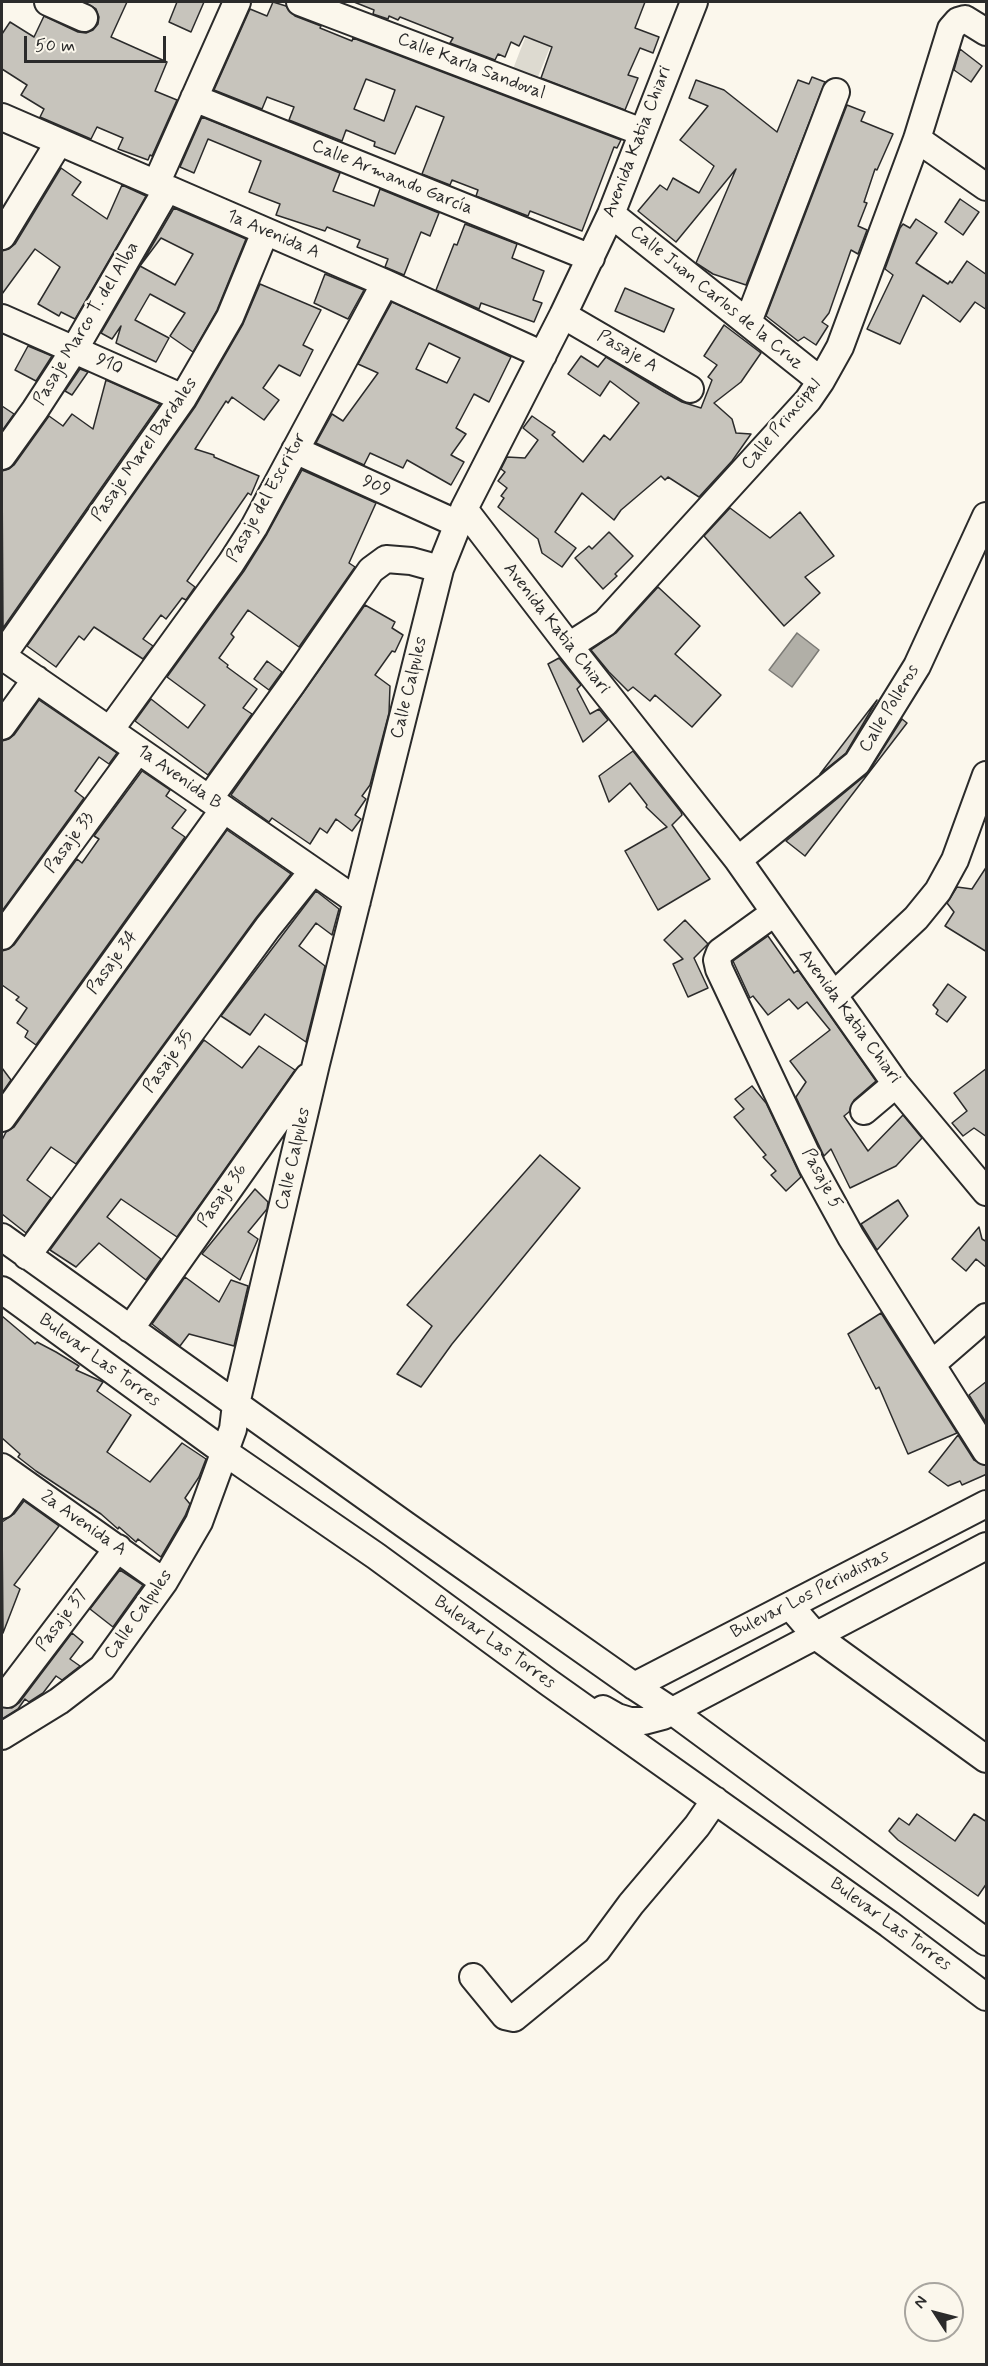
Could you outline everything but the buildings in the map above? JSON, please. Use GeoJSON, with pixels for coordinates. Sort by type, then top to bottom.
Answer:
{"type":"FeatureCollection","features":[{"type":"Feature","properties":{"kind":"street"},"geometry":{"type":"LineString","coordinates":[[48,2],[84,18]]}},
{"type":"Feature","properties":{"kind":"street","name":"Pasaje Marco T. del Alba"},"geometry":{"type":"LineString","coordinates":[[2,456],[74,350],[161,186],[194,98],[237,2]]}},
{"type":"Feature","properties":{"kind":"street","name":"Calle Karla Sandoval"},"geometry":{"type":"LineString","coordinates":[[300,2],[642,132]]}},
{"type":"Feature","properties":{"kind":"street","name":"Avenida Katia Chiari"},"geometry":{"type":"LineString","coordinates":[[692,2],[611,214],[563,315],[461,516],[569,646],[738,860],[897,1084],[987,1192]]}},
{"type":"Feature","properties":{"kind":"street","name":"Calle Principal"},"geometry":{"type":"LineString","coordinates":[[569,646],[605,623],[808,400],[821,381],[840,346],[917,139],[951,29],[958,21],[976,25]]}},
{"type":"Feature","properties":{"kind":"street"},"geometry":{"type":"LineString","coordinates":[[748,322],[836,92]]}},
{"type":"Feature","properties":{"kind":"street","name":"Calle Armando García"},"geometry":{"type":"LineString","coordinates":[[194,98],[591,258]]}},
{"type":"Feature","properties":{"kind":"street","name":"1a Avenida A"},"geometry":{"type":"LineString","coordinates":[[2,117],[385,283],[543,355]]}},
{"type":"Feature","properties":{"kind":"street"},"geometry":{"type":"LineString","coordinates":[[917,139],[987,187]]}},
{"type":"Feature","properties":{"kind":"street"},"geometry":{"type":"LineString","coordinates":[[2,236],[58,142]]}},
{"type":"Feature","properties":{"kind":"street","name":"Calle Juan Carlos de la Cruz"},"geometry":{"type":"LineString","coordinates":[[611,214],[821,381]]}},
{"type":"Feature","properties":{"kind":"street","name":"Pasaje Marel Bardales"},"geometry":{"type":"LineString","coordinates":[[2,656],[183,398],[230,317],[266,232]]}},
{"type":"Feature","properties":{"kind":"street","name":"Pasaje del Escritor"},"geometry":{"type":"LineString","coordinates":[[110,730],[231,564],[255,527],[385,283]]}},
{"type":"Feature","properties":{"kind":"street","name":"Pasaje A"},"geometry":{"type":"LineString","coordinates":[[563,315],[690,388]]}},
{"type":"Feature","properties":{"kind":"street","name":"910"},"geometry":{"type":"LineString","coordinates":[[2,318],[183,398]]}},
{"type":"Feature","properties":{"kind":"street","name":"909"},"geometry":{"type":"LineString","coordinates":[[295,450],[461,516]]}},
{"type":"Feature","properties":{"kind":"street","name":"Calle Calpules"},"geometry":{"type":"LineString","coordinates":[[2,1736],[59,1701],[102,1668],[164,1582],[199,1522],[226,1453],[316,1064],[440,569],[461,516]]}},
{"type":"Feature","properties":{"kind":"street","name":"Calle Polleros"},"geometry":{"type":"LineString","coordinates":[[738,860],[857,763],[917,666],[987,516]]}},
{"type":"Feature","properties":{"kind":"street","name":"Pasaje 34"},"geometry":{"type":"LineString","coordinates":[[2,1118],[216,804],[292,684],[371,570],[386,559],[411,561],[440,569]]}},
{"type":"Feature","properties":{"kind":"street","name":"1a Avenida B"},"geometry":{"type":"LineString","coordinates":[[2,656],[357,901]]}},
{"type":"Feature","properties":{"kind":"street"},"geometry":{"type":"LineString","coordinates":[[2,726],[36,679]]}},
{"type":"Feature","properties":{"kind":"street","name":"Pasaje 33"},"geometry":{"type":"LineString","coordinates":[[2,936],[138,750]]}},
{"type":"Feature","properties":{"kind":"street"},"geometry":{"type":"LineString","coordinates":[[834,995],[916,918],[938,891],[955,860],[987,775]]}},
{"type":"Feature","properties":{"kind":"street","name":"Pasaje 35"},"geometry":{"type":"LineString","coordinates":[[27,1256],[268,927],[313,871]]}},
{"type":"Feature","properties":{"kind":"street","name":"Pasaje 5"},"geometry":{"type":"LineString","coordinates":[[774,913],[720,951],[717,960],[719,969],[812,1166],[851,1237],[987,1451]]}},
{"type":"Feature","properties":{"kind":"street","name":"Pasaje 36"},"geometry":{"type":"LineString","coordinates":[[130,1329],[316,1064]]}},
{"type":"Feature","properties":{"kind":"street"},"geometry":{"type":"LineString","coordinates":[[864,1111],[897,1084]]}},
{"type":"Feature","properties":{"kind":"street"},"geometry":{"type":"LineString","coordinates":[[2,1237],[404,1524],[981,1928]]}},
{"type":"Feature","properties":{"kind":"street","name":"Bulevar Las Torres"},"geometry":{"type":"LineString","coordinates":[[2,1290],[226,1453],[376,1556],[987,1996]]}},
{"type":"Feature","properties":{"kind":"street"},"geometry":{"type":"LineString","coordinates":[[932,1364],[987,1317]]}},
{"type":"Feature","properties":{"kind":"street"},"geometry":{"type":"LineString","coordinates":[[2,1505],[11,1474]]}},
{"type":"Feature","properties":{"kind":"street","name":"2a Avenida A"},"geometry":{"type":"LineString","coordinates":[[11,1474],[164,1582]]}},
{"type":"Feature","properties":{"kind":"street","name":"Bulevar Los Periodistas"},"geometry":{"type":"LineString","coordinates":[[634,1686],[987,1504]]}},
{"type":"Feature","properties":{"kind":"street"},"geometry":{"type":"LineString","coordinates":[[376,1556],[374,1542],[377,1535],[389,1525],[404,1524]]}},
{"type":"Feature","properties":{"kind":"street","name":"Bulevar Los Periodistas"},"geometry":{"type":"LineString","coordinates":[[548,1682],[617,1717],[644,1721],[663,1716],[987,1546]]}},
{"type":"Feature","properties":{"kind":"street","name":"Pasaje 37"},"geometry":{"type":"LineString","coordinates":[[7,1694],[118,1548]]}},
{"type":"Feature","properties":{"kind":"street"},"geometry":{"type":"LineString","coordinates":[[789,1606],[816,1636],[987,1759]]}},
{"type":"Feature","properties":{"kind":"street"},"geometry":{"type":"LineString","coordinates":[[473,1977],[505,2016],[514,2018],[597,1950],[631,1904],[698,1826],[715,1800]]}},
{"type":"Feature","properties":{"kind":"shaded area"},"geometry":{"type":"Polygon","coordinates":[[[525,38],[551,45],[537,79],[545,86],[508,82],[525,38]]]}},
{"type":"Feature","properties":{"kind":"shaded area"},"geometry":{"type":"Polygon","coordinates":[[[797,633],[819,650],[792,687],[769,670],[797,633]]]}}]}
